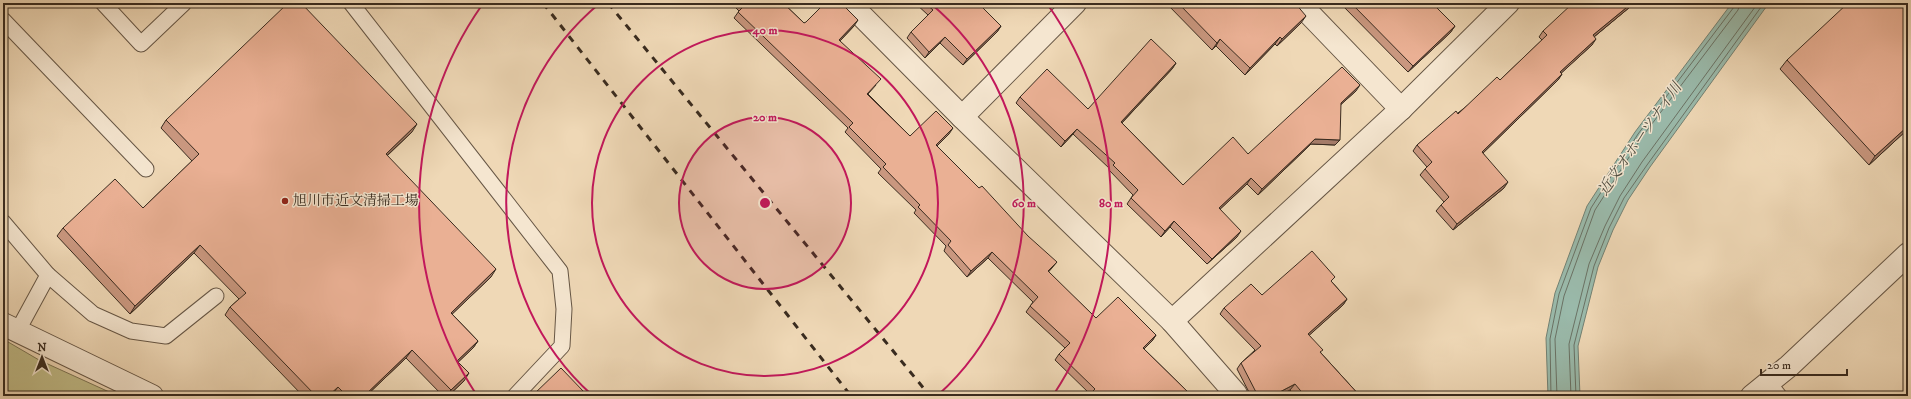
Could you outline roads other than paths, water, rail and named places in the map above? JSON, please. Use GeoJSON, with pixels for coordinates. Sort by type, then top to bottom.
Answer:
{"type":"FeatureCollection","features":[{"type":"Feature","properties":{"kind":"street"},"geometry":{"type":"LineString","coordinates":[[849,3],[962,117],[1172,321],[1236,394],[1236,396]]}},
{"type":"Feature","properties":{"kind":"street"},"geometry":{"type":"LineString","coordinates":[[962,117],[1075,3]]}},
{"type":"Feature","properties":{"kind":"street"},"geometry":{"type":"LineString","coordinates":[[1299,3],[1401,109]]}},
{"type":"Feature","properties":{"kind":"street"},"geometry":{"type":"LineString","coordinates":[[1172,321],[1401,109],[1508,3]]}},
{"type":"Feature","properties":{"kind":"street"},"geometry":{"type":"LineString","coordinates":[[1752,396],[1774,389],[1789,366],[1908,254]]}},
{"type":"Feature","properties":{"kind":"street"},"geometry":{"type":"LineString","coordinates":[[10,328],[152,396]]}},
{"type":"Feature","properties":{"kind":"lane"},"geometry":{"type":"LineString","coordinates":[[103,3],[141,44],[184,3]]}},
{"type":"Feature","properties":{"kind":"lane"},"geometry":{"type":"LineString","coordinates":[[351,3],[560,271],[564,309],[562,346],[515,396]]}},
{"type":"Feature","properties":{"kind":"lane"},"geometry":{"type":"LineString","coordinates":[[3,20],[146,169]]}},
{"type":"Feature","properties":{"kind":"lane"},"geometry":{"type":"LineString","coordinates":[[3,222],[48,274],[93,314],[131,331],[166,336],[216,296]]}},
{"type":"Feature","properties":{"kind":"lane"},"geometry":{"type":"LineString","coordinates":[[10,328],[48,274]]}},
{"type":"Feature","properties":{"kind":"water","name":"近文オホーツナイ川"},"geometry":{"type":"Polygon","coordinates":[[[1732,3],[1769,3],[1650,167],[1628,200],[1613,230],[1598,267],[1578,346],[1580,396],[1548,396],[1546,338],[1555,293],[1587,206],[1635,132],[1732,3]]]}},
{"type":"Feature","properties":{"kind":"railway"},"geometry":{"type":"LineString","coordinates":[[543,3],[851,396]]}},
{"type":"Feature","properties":{"kind":"railway"},"geometry":{"type":"LineString","coordinates":[[608,3],[930,396]]}},
{"type":"Feature","properties":{"kind":"place","name":"旭川市近文清掃工場"},"geometry":{"type":"Point","coordinates":[285,201]}}]}
